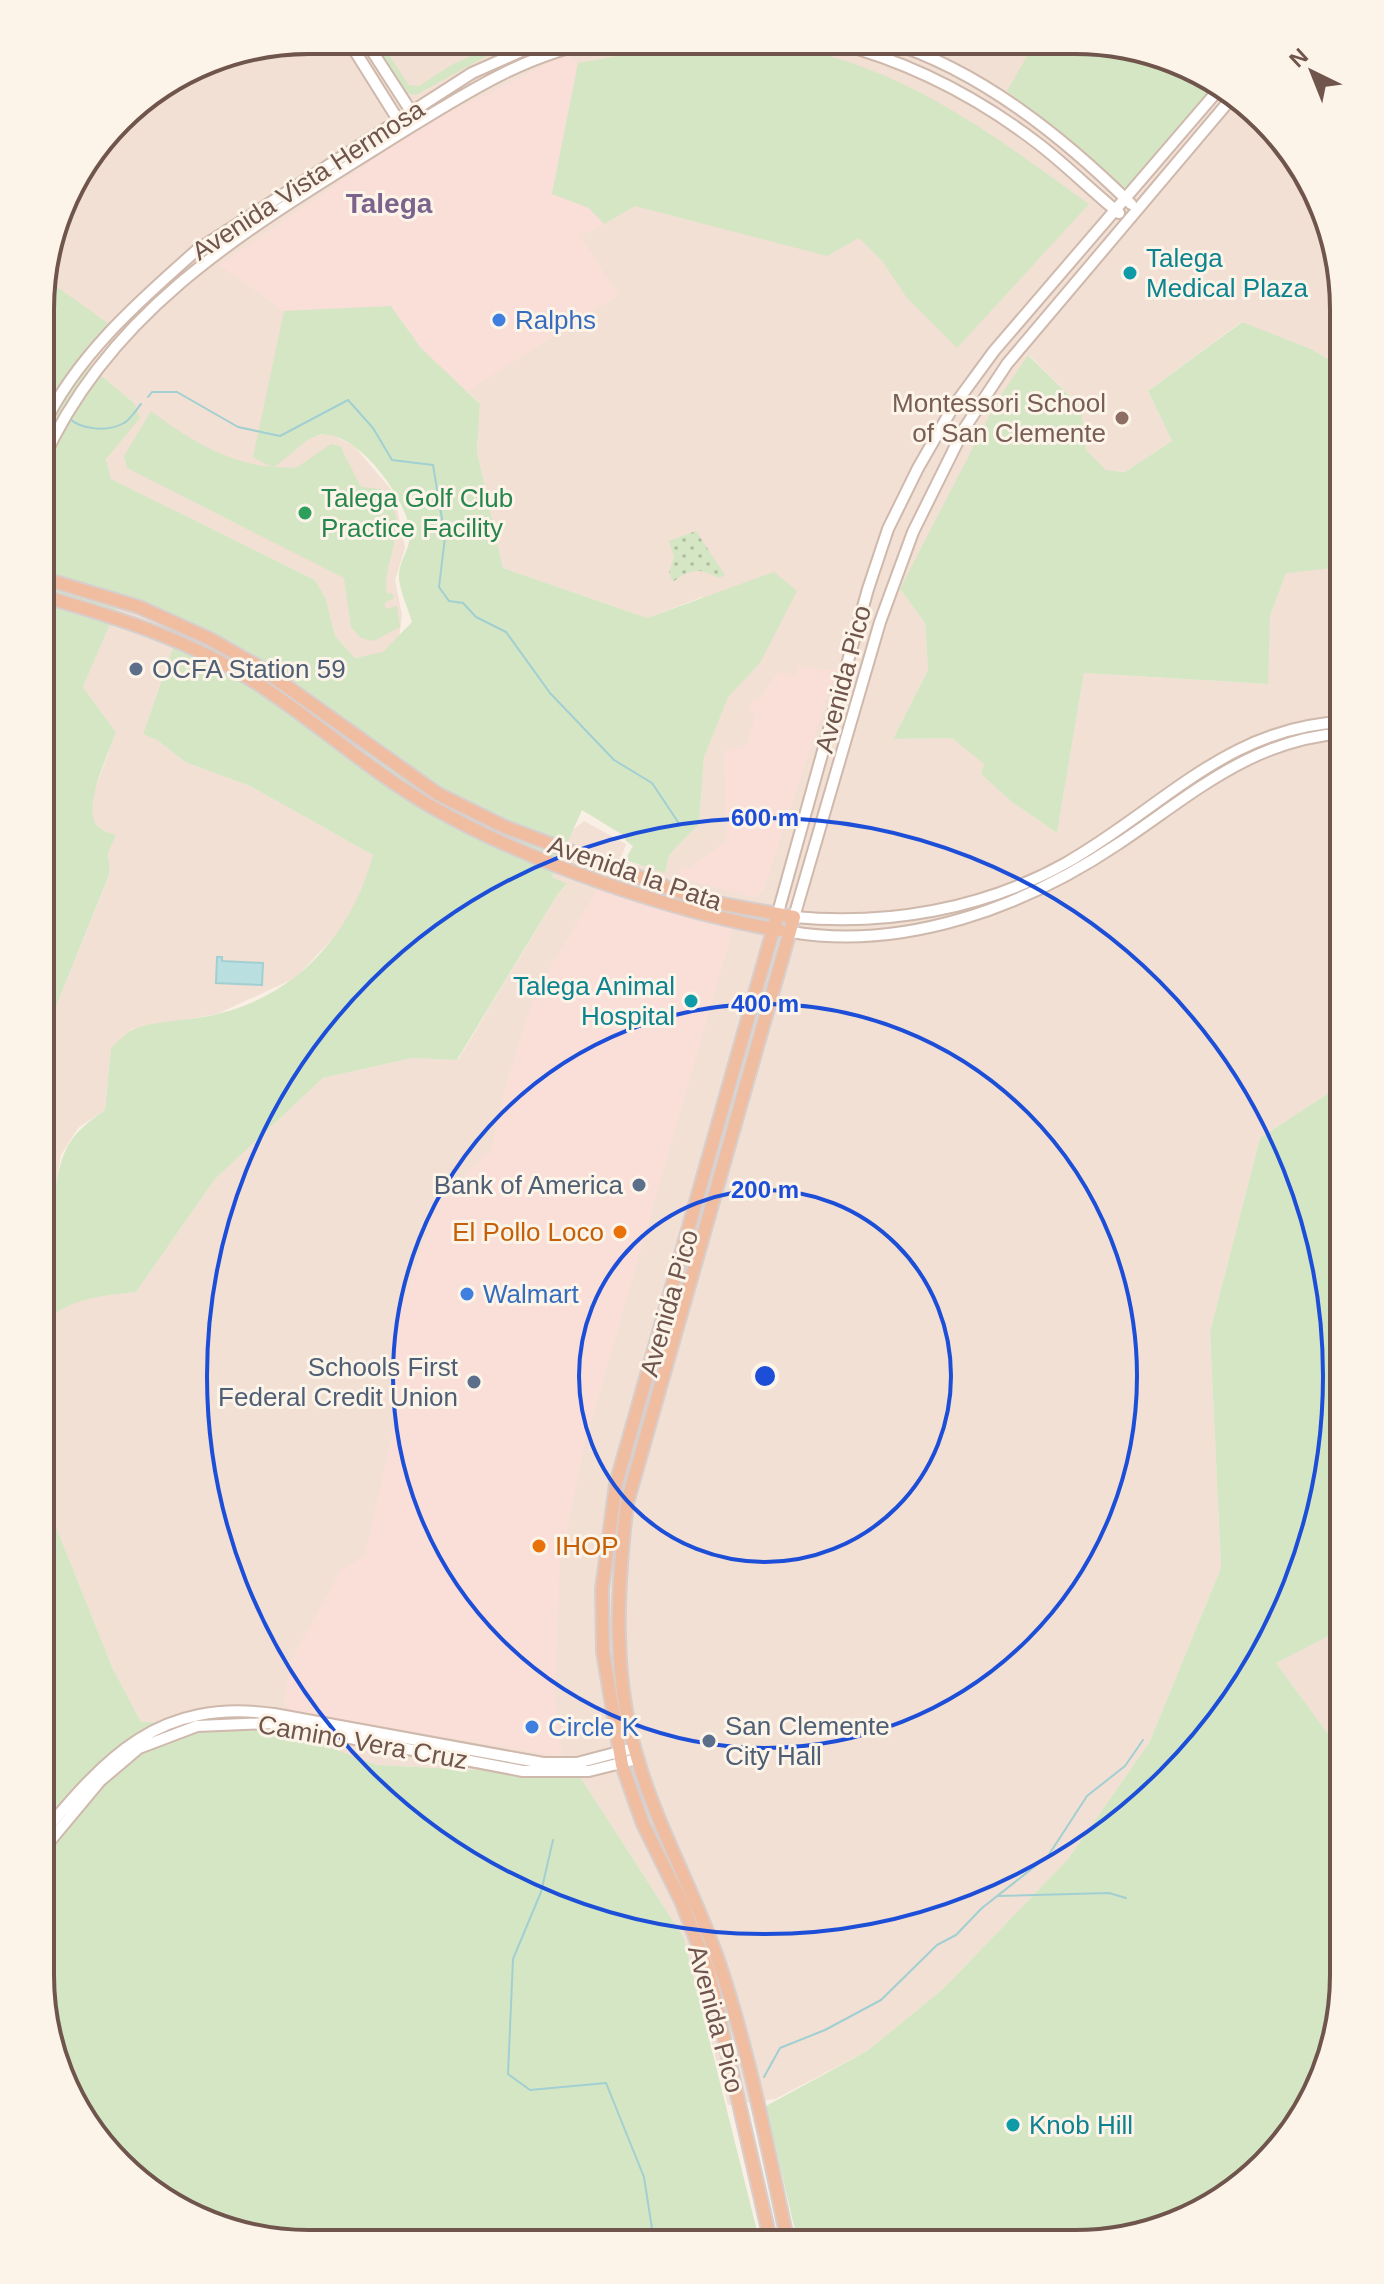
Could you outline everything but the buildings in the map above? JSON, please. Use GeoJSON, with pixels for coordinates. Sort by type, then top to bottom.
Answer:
{"type":"FeatureCollection","features":[{"type":"Feature","properties":{"kind":"highway","name":"Avenida la Pata"},"geometry":{"type":"LineString","coordinates":[[54,582],[139,607],[210,639],[261,668],[438,794],[505,827],[701,900],[775,922],[791,932]]}},
{"type":"Feature","properties":{"kind":"highway","name":"Avenida la Pata"},"geometry":{"type":"LineString","coordinates":[[54,599],[119,617],[207,654],[262,686],[431,806],[495,839],[587,875],[695,911],[775,922],[794,917]]}},
{"type":"Feature","properties":{"kind":"highway"},"geometry":{"type":"LineString","coordinates":[[587,875],[594,869],[609,875],[614,869]]}},
{"type":"Feature","properties":{"kind":"highway","name":"Avenida Pico"},"geometry":{"type":"LineString","coordinates":[[785,2230],[719,1964],[695,1896],[660,1824],[636,1753],[619,1640],[620,1569],[627,1503],[794,917]]}},
{"type":"Feature","properties":{"kind":"highway","name":"Avenida Pico"},"geometry":{"type":"LineString","coordinates":[[768,2230],[709,1973],[682,1903],[643,1824],[620,1759],[603,1652],[602,1589],[609,1520],[775,922]]}},
{"type":"Feature","properties":{"kind":"main road"},"geometry":{"type":"LineString","coordinates":[[357,54],[405,131]]}},
{"type":"Feature","properties":{"kind":"main road"},"geometry":{"type":"LineString","coordinates":[[374,54],[418,123]]}},
{"type":"Feature","properties":{"kind":"main road","name":"Avenida Vista Hermosa"},"geometry":{"type":"LineString","coordinates":[[54,409],[72,378],[116,328],[197,250],[472,73],[515,54]]}},
{"type":"Feature","properties":{"kind":"main road","name":"Avenida Vista Hermosa"},"geometry":{"type":"LineString","coordinates":[[54,439],[79,390],[125,336],[205,262],[418,123],[524,64],[557,54]]}},
{"type":"Feature","properties":{"kind":"main road"},"geometry":{"type":"LineString","coordinates":[[871,54],[907,65],[954,88],[1040,145],[1128,220]]}},
{"type":"Feature","properties":{"kind":"main road"},"geometry":{"type":"LineString","coordinates":[[922,54],[1010,102],[1137,209]]}},
{"type":"Feature","properties":{"kind":"main road","name":"Avenida Pico"},"geometry":{"type":"LineString","coordinates":[[775,922],[853,640],[894,516],[953,407],[994,351],[1213,96]]}},
{"type":"Feature","properties":{"kind":"main road","name":"Avenida Pico"},"geometry":{"type":"LineString","coordinates":[[794,917],[880,622],[913,532],[964,429],[1007,364],[1226,104]]}},
{"type":"Feature","properties":{"kind":"main road","name":"Avenida la Pata"},"geometry":{"type":"LineString","coordinates":[[794,917],[865,920],[918,914],[1013,888],[1065,864],[1216,759],[1257,739],[1293,728],[1330,724]]}},
{"type":"Feature","properties":{"kind":"main road","name":"Avenida la Pata"},"geometry":{"type":"LineString","coordinates":[[791,932],[864,935],[922,928],[991,909],[1074,873],[1224,770],[1288,743],[1330,736]]}},
{"type":"Feature","properties":{"kind":"main road","name":"Camino Vera Cruz"},"geometry":{"type":"LineString","coordinates":[[54,1821],[109,1759],[152,1731],[205,1714],[274,1714],[543,1763],[620,1759]]}},
{"type":"Feature","properties":{"kind":"main road","name":"Camino Vera Cruz"},"geometry":{"type":"LineString","coordinates":[[54,1836],[100,1781],[139,1748],[205,1724],[271,1723],[523,1771],[589,1771],[636,1753]]}},
{"type":"Feature","properties":{"kind":"shaded area"},"geometry":{"type":"Polygon","coordinates":[[[568,54],[578,63],[552,194],[589,208],[604,224],[580,236],[619,295],[466,392],[421,348],[391,306],[284,311],[219,265],[423,125],[568,54]]]}},
{"type":"Feature","properties":{"kind":"shaded area"},"geometry":{"type":"Polygon","coordinates":[[[276,56],[1108,56],[1172,73],[1230,107],[1277,154],[1311,212],[1328,276],[1330,360],[1311,349],[1241,322],[1148,391],[1172,441],[1125,472],[1106,470],[1086,450],[1081,407],[1029,355],[900,589],[925,623],[928,670],[893,739],[952,738],[985,764],[982,774],[1012,802],[1057,833],[1084,673],[1267,684],[1270,616],[1286,572],[1330,568],[1330,1092],[1260,1138],[1210,1332],[1221,1568],[1149,1743],[1068,1859],[943,1989],[867,2051],[775,2099],[728,2105],[684,1938],[579,1775],[377,1765],[262,1722],[141,1722],[112,1667],[54,1522],[54,1312],[87,1297],[136,1292],[215,1179],[323,1078],[412,1058],[458,1060],[557,895],[567,885],[552,877],[569,833],[584,821],[626,844],[620,860],[665,872],[669,855],[699,824],[704,757],[728,696],[760,663],[702,597],[647,618],[503,568],[477,451],[480,404],[439,363],[391,306],[315,436],[330,434],[354,446],[394,493],[405,548],[395,580],[402,615],[399,638],[383,653],[355,658],[335,636],[326,599],[315,580],[111,479],[106,460],[134,403],[79,357],[108,324],[55,286],[63,243],[73,212],[97,167],[141,117],[167,97],[196,80],[227,68],[276,56]]]}},
{"type":"Feature","properties":{"kind":"shaded area"},"geometry":{"type":"Polygon","coordinates":[[[122,596],[159,609],[182,622],[143,734],[157,740],[185,762],[250,786],[373,855],[363,892],[344,927],[295,978],[217,1014],[132,1029],[111,1048],[105,1110],[78,1128],[61,1155],[54,1191],[54,1012],[110,874],[108,853],[115,836],[99,828],[92,817],[94,793],[116,732],[83,687],[122,596]]]}},
{"type":"Feature","properties":{"kind":"shaded area"},"geometry":{"type":"Polygon","coordinates":[[[799,666],[836,671],[763,892],[755,897],[677,878],[681,867],[688,869],[726,841],[724,751],[747,745],[755,715],[749,712],[753,699],[759,701],[777,672],[795,676],[799,666]]]}},
{"type":"Feature","properties":{"kind":"shaded area"},"geometry":{"type":"Polygon","coordinates":[[[598,888],[733,929],[584,1447],[560,1565],[555,1696],[562,1757],[291,1711],[284,1704],[290,1662],[341,1570],[365,1556],[397,1410],[390,1338],[437,1204],[491,1149],[506,1084],[536,991],[598,888]]]}},
{"type":"Feature","properties":{"kind":"shaded area"},"geometry":{"type":"Polygon","coordinates":[[[1329,1636],[1329,1735],[1276,1663],[1329,1636]]]}},
{"type":"Feature","properties":{"kind":"green space"},"geometry":{"type":"Polygon","coordinates":[[[379,54],[388,54],[409,85],[419,86],[451,65],[476,54],[490,54],[416,95],[402,93],[379,54]]]}},
{"type":"Feature","properties":{"kind":"green space"},"geometry":{"type":"Polygon","coordinates":[[[629,54],[819,54],[832,57],[911,88],[948,108],[1089,204],[957,348],[907,298],[883,262],[859,238],[827,256],[635,206],[604,224],[589,208],[552,194],[578,63],[629,54]]]}},
{"type":"Feature","properties":{"kind":"green space"},"geometry":{"type":"Polygon","coordinates":[[[1028,54],[1075,54],[1108,56],[1141,63],[1172,73],[1209,93],[1125,189],[1007,91],[1028,54]]]}},
{"type":"Feature","properties":{"kind":"green space"},"geometry":{"type":"Polygon","coordinates":[[[55,286],[109,324],[79,357],[134,403],[140,418],[106,459],[111,479],[315,580],[326,599],[335,636],[355,658],[383,652],[412,622],[399,579],[410,538],[407,518],[390,485],[363,454],[333,436],[319,435],[274,467],[296,468],[331,444],[340,446],[361,487],[380,489],[390,499],[399,527],[395,529],[386,585],[387,594],[392,593],[394,598],[384,603],[386,609],[397,606],[400,627],[374,641],[361,638],[351,627],[344,578],[127,468],[124,456],[151,411],[208,448],[238,460],[272,467],[253,457],[284,311],[391,306],[421,348],[480,404],[477,451],[503,568],[647,618],[774,572],[797,591],[760,663],[728,697],[704,757],[699,824],[669,855],[665,873],[625,860],[633,846],[625,840],[626,837],[582,810],[552,877],[567,884],[557,895],[457,1060],[412,1058],[323,1078],[215,1179],[136,1292],[97,1297],[54,1314],[54,1191],[69,1144],[83,1127],[105,1110],[111,1048],[134,1029],[213,1015],[243,1006],[270,994],[295,977],[335,936],[351,911],[373,855],[250,786],[185,762],[157,740],[143,734],[182,622],[159,609],[122,596],[83,687],[116,732],[98,780],[93,807],[98,826],[116,835],[108,853],[110,873],[54,1012],[55,286]]]}},
{"type":"Feature","properties":{"kind":"green space"},"geometry":{"type":"Polygon","coordinates":[[[1242,322],[1311,349],[1330,360],[1330,568],[1286,573],[1270,616],[1268,684],[1084,673],[1057,833],[1012,802],[981,774],[984,764],[952,738],[893,739],[928,670],[925,623],[900,589],[996,403],[1028,355],[1081,407],[1086,450],[1106,470],[1125,472],[1172,441],[1148,391],[1242,322]]]}},
{"type":"Feature","properties":{"kind":"green space"},"geometry":{"type":"Polygon","coordinates":[[[696,531],[725,575],[719,578],[695,571],[673,582],[669,573],[674,557],[669,541],[696,531]]]}},
{"type":"Feature","properties":{"kind":"green space"},"geometry":{"type":"Polygon","coordinates":[[[1330,1092],[1329,1636],[1276,1663],[1329,1735],[1329,1991],[1325,2025],[1304,2088],[1277,2130],[1230,2177],[1172,2211],[1125,2225],[1075,2230],[795,2230],[766,2106],[867,2051],[943,1989],[1068,1859],[1149,1743],[1221,1568],[1210,1332],[1260,1138],[1330,1092]]]}},
{"type":"Feature","properties":{"kind":"green space"},"geometry":{"type":"Polygon","coordinates":[[[54,1522],[112,1667],[141,1722],[262,1722],[377,1765],[579,1775],[684,1938],[757,2230],[309,2230],[276,2228],[243,2221],[212,2211],[182,2196],[129,2155],[107,2130],[73,2072],[59,2025],[54,1975],[54,1522]]]}},
{"type":"Feature","properties":{"kind":"water"},"geometry":{"type":"Polygon","coordinates":[[[217,957],[222,957],[222,961],[263,963],[262,985],[216,983],[217,957]]]}},
{"type":"Feature","properties":{"kind":"waterway"},"geometry":{"type":"LineString","coordinates":[[54,371],[54,381]]}},
{"type":"Feature","properties":{"kind":"waterway"},"geometry":{"type":"LineString","coordinates":[[148,397],[152,392],[177,392],[238,427],[280,436],[348,400],[373,428],[392,460],[433,465],[445,537],[439,587],[449,601],[463,603],[476,617],[506,632],[550,693],[614,760],[652,783],[680,825]]}},
{"type":"Feature","properties":{"kind":"waterway"},"geometry":{"type":"LineString","coordinates":[[69,418],[87,427],[110,428],[126,422],[141,404]]}},
{"type":"Feature","properties":{"kind":"waterway"},"geometry":{"type":"LineString","coordinates":[[764,2077],[780,2048],[825,2030],[881,2000],[937,1945],[956,1935],[982,1908],[1048,1856],[1087,1796],[1125,1766],[1143,1740]]}},
{"type":"Feature","properties":{"kind":"waterway"},"geometry":{"type":"LineString","coordinates":[[553,1840],[541,1892],[513,1959],[508,2074],[530,2090],[606,2083],[644,2177],[652,2230]]}},
{"type":"Feature","properties":{"kind":"waterway"},"geometry":{"type":"LineString","coordinates":[[997,1896],[1109,1893],[1126,1898]]}},
{"type":"Feature","properties":{"kind":"place","name":"Talega Medical Plaza"},"geometry":{"type":"Point","coordinates":[1130,273]}},
{"type":"Feature","properties":{"kind":"place","name":"Ralphs"},"geometry":{"type":"Point","coordinates":[499,320]}},
{"type":"Feature","properties":{"kind":"place","name":"Montessori School of San Clemente"},"geometry":{"type":"Point","coordinates":[1122,418]}},
{"type":"Feature","properties":{"kind":"place","name":"Talega Golf Club Practice Facility"},"geometry":{"type":"Point","coordinates":[305,513]}},
{"type":"Feature","properties":{"kind":"place","name":"OCFA Station 59"},"geometry":{"type":"Point","coordinates":[136,669]}},
{"type":"Feature","properties":{"kind":"place","name":"Talega Animal Hospital"},"geometry":{"type":"Point","coordinates":[691,1001]}},
{"type":"Feature","properties":{"kind":"place","name":"Bank of America"},"geometry":{"type":"Point","coordinates":[639,1185]}},
{"type":"Feature","properties":{"kind":"place","name":"El Pollo Loco"},"geometry":{"type":"Point","coordinates":[620,1232]}},
{"type":"Feature","properties":{"kind":"place","name":"Walmart"},"geometry":{"type":"Point","coordinates":[467,1294]}},
{"type":"Feature","properties":{"kind":"place","name":"Schools First Federal Credit Union"},"geometry":{"type":"Point","coordinates":[474,1382]}},
{"type":"Feature","properties":{"kind":"place","name":"IHOP"},"geometry":{"type":"Point","coordinates":[539,1546]}},
{"type":"Feature","properties":{"kind":"place","name":"Circle K"},"geometry":{"type":"Point","coordinates":[532,1727]}},
{"type":"Feature","properties":{"kind":"place","name":"San Clemente City Hall"},"geometry":{"type":"Point","coordinates":[709,1741]}},
{"type":"Feature","properties":{"kind":"place","name":"Knob Hill"},"geometry":{"type":"Point","coordinates":[1013,2125]}},
{"type":"Feature","properties":{"kind":"district","name":"Talega"},"geometry":{"type":"Point","coordinates":[389,203]}}]}
